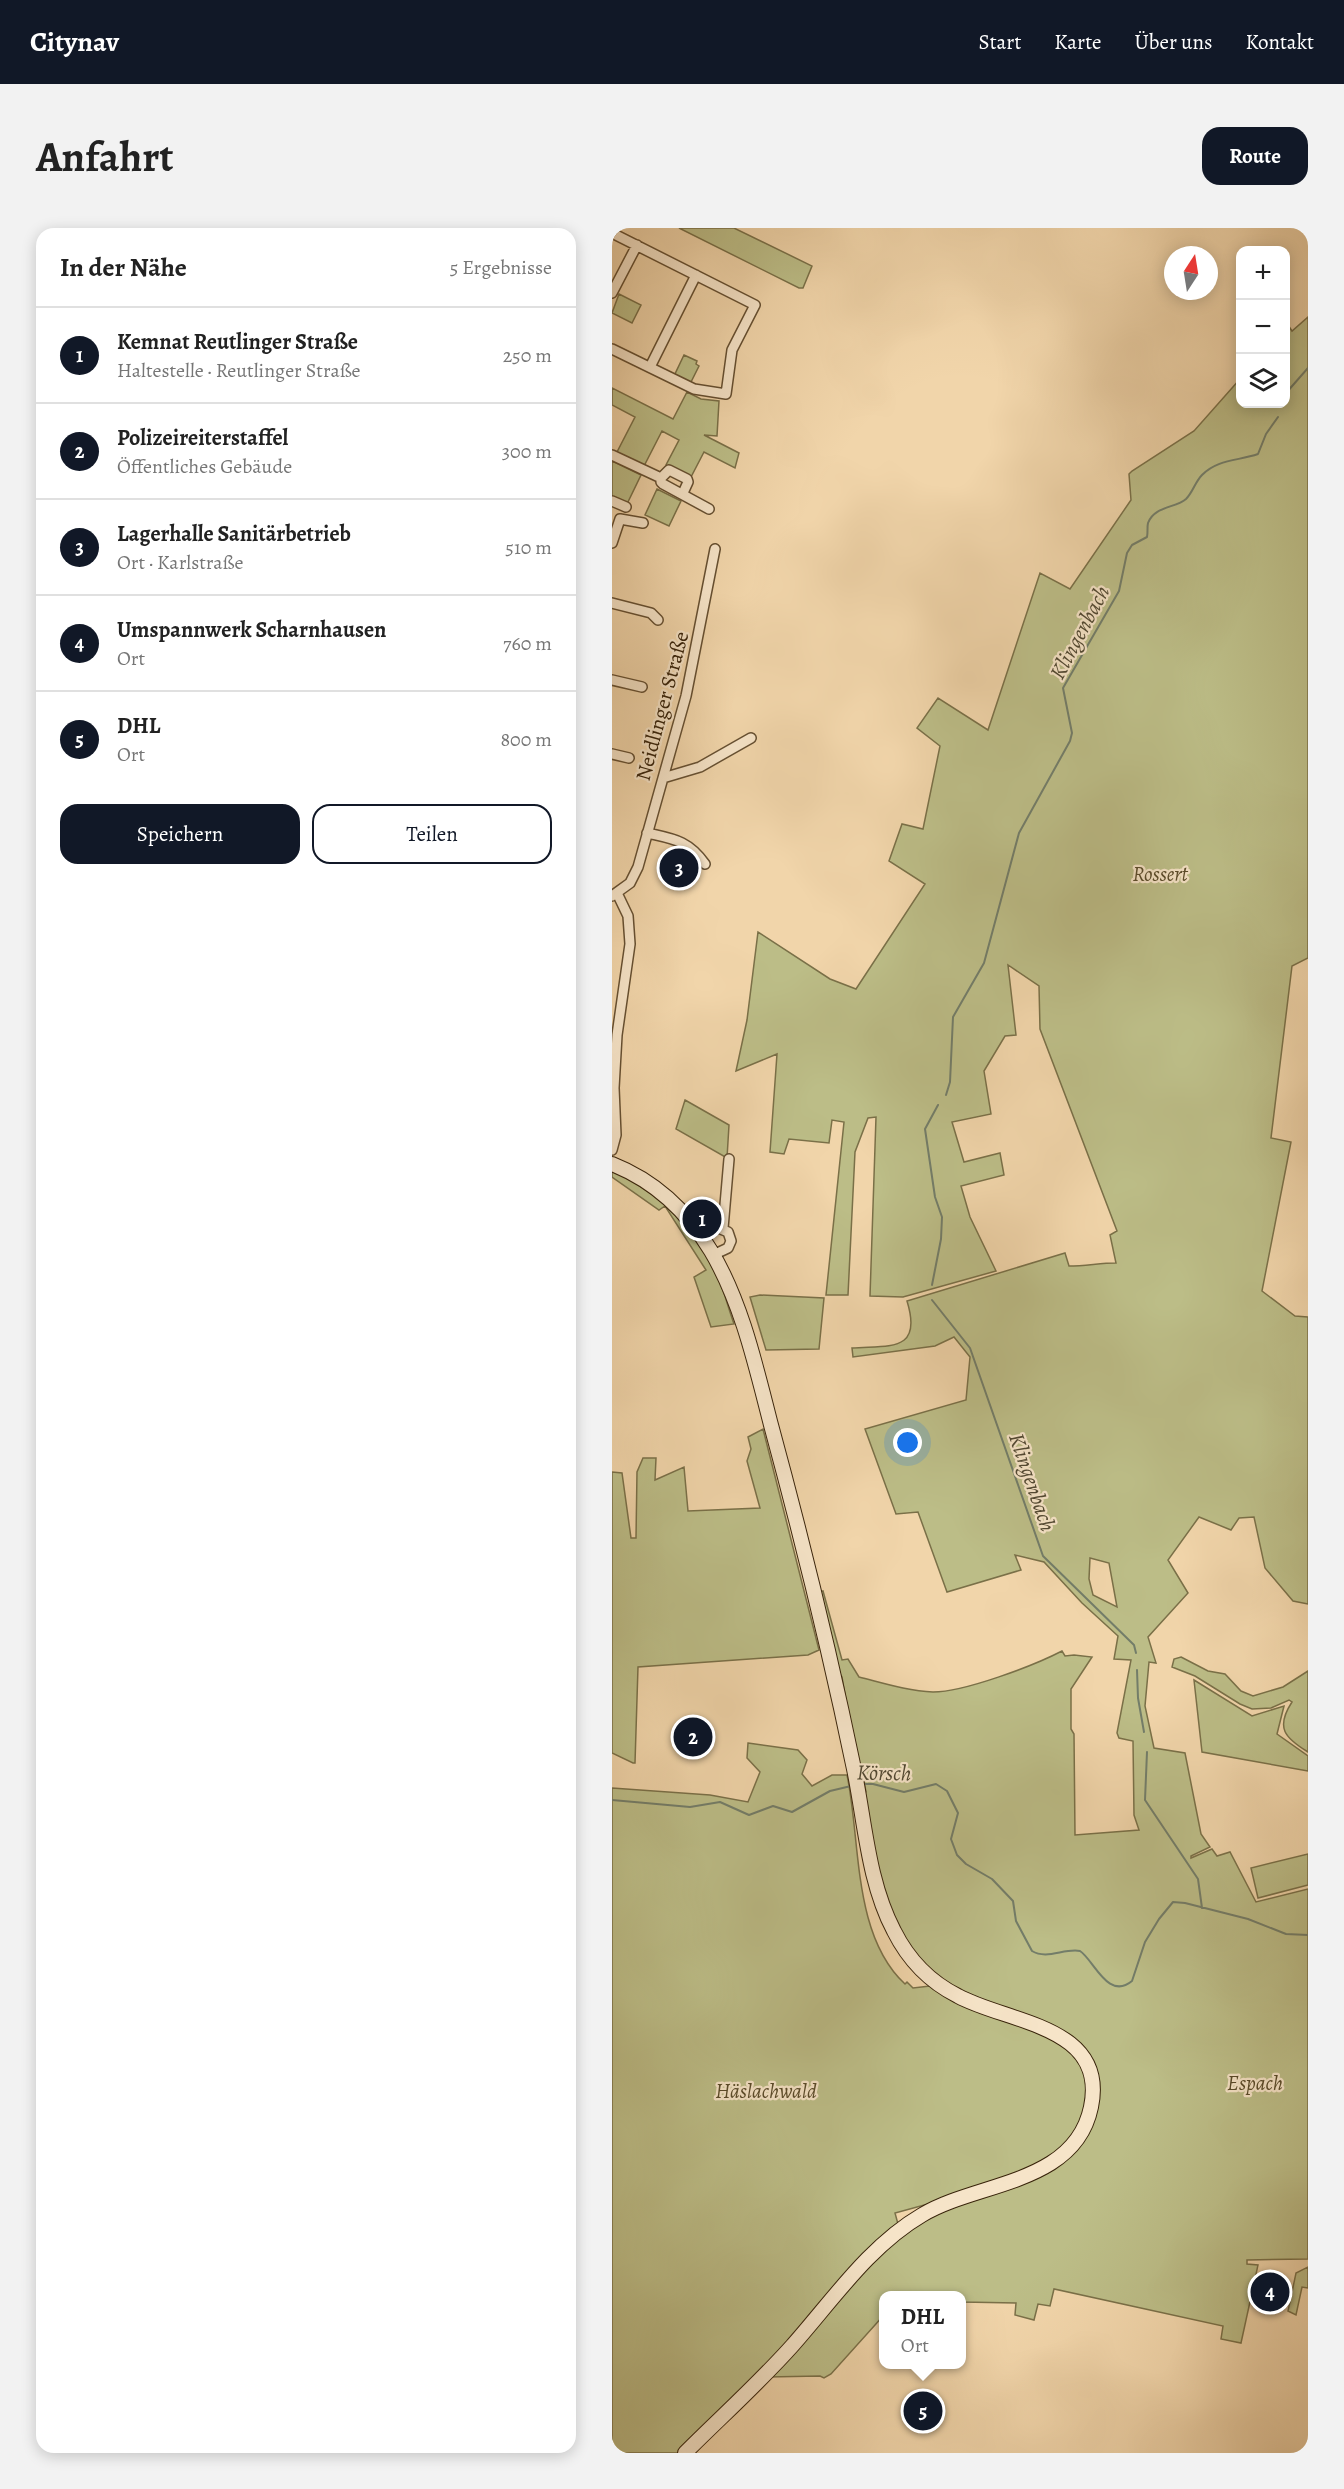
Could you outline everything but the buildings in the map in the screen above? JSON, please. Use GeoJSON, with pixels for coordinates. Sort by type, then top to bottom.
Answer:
{"type":"FeatureCollection","features":[{"type":"Feature","properties":{"kind":"main road"},"geometry":{"type":"LineString","coordinates":[[612,1164],[636,1175],[664,1194],[699,1231],[729,1289],[749,1346],[788,1487],[830,1656],[880,1897],[889,1922],[903,1948],[925,1973],[956,1996],[1048,2029],[1069,2041],[1089,2071],[1092,2087],[1091,2110],[1084,2128],[1073,2144],[1047,2166],[1016,2180],[938,2206],[895,2234],[868,2259],[754,2386],[685,2453]]}},
{"type":"Feature","properties":{"kind":"street"},"geometry":{"type":"LineString","coordinates":[[612,232],[755,305],[732,350],[728,393],[698,391],[612,349]]}},
{"type":"Feature","properties":{"kind":"street"},"geometry":{"type":"LineString","coordinates":[[612,293],[637,245]]}},
{"type":"Feature","properties":{"kind":"street"},"geometry":{"type":"LineString","coordinates":[[650,367],[696,275]]}},
{"type":"Feature","properties":{"kind":"street"},"geometry":{"type":"LineString","coordinates":[[612,455],[661,478],[661,482],[682,493],[684,497],[709,509]]}},
{"type":"Feature","properties":{"kind":"street"},"geometry":{"type":"LineString","coordinates":[[661,478],[669,470],[687,479],[688,482],[682,493]]}},
{"type":"Feature","properties":{"kind":"street"},"geometry":{"type":"LineString","coordinates":[[612,501],[626,507]]}},
{"type":"Feature","properties":{"kind":"street"},"geometry":{"type":"LineString","coordinates":[[612,543],[620,519],[644,523]]}},
{"type":"Feature","properties":{"kind":"street","name":"Neidlinger Straße"},"geometry":{"type":"LineString","coordinates":[[615,894],[633,879],[663,778],[692,672],[715,549]]}},
{"type":"Feature","properties":{"kind":"street"},"geometry":{"type":"LineString","coordinates":[[612,603],[651,613],[658,620]]}},
{"type":"Feature","properties":{"kind":"street"},"geometry":{"type":"LineString","coordinates":[[612,680],[642,687]]}},
{"type":"Feature","properties":{"kind":"street"},"geometry":{"type":"LineString","coordinates":[[663,778],[700,767],[751,738]]}},
{"type":"Feature","properties":{"kind":"street"},"geometry":{"type":"LineString","coordinates":[[612,754],[629,758]]}},
{"type":"Feature","properties":{"kind":"street"},"geometry":{"type":"LineString","coordinates":[[647,833],[678,839],[699,855],[705,864]]}},
{"type":"Feature","properties":{"kind":"street"},"geometry":{"type":"LineString","coordinates":[[612,1150],[616,1135],[614,1046],[629,956],[630,935],[627,916],[615,894]]}},
{"type":"Feature","properties":{"kind":"street"},"geometry":{"type":"LineString","coordinates":[[612,998],[622,1000]]}},
{"type":"Feature","properties":{"kind":"street"},"geometry":{"type":"LineString","coordinates":[[723,1228],[729,1159]]}},
{"type":"Feature","properties":{"kind":"street"},"geometry":{"type":"LineString","coordinates":[[699,1231],[712,1227],[723,1228],[729,1234],[728,1248],[713,1255]]}},
{"type":"Feature","properties":{"kind":"green space"},"geometry":{"type":"Polygon","coordinates":[[[679,228],[734,228],[812,266],[803,288],[799,288],[679,228]]]}},
{"type":"Feature","properties":{"kind":"green space"},"geometry":{"type":"Polygon","coordinates":[[[619,294],[641,305],[632,323],[612,313],[619,294]]]}},
{"type":"Feature","properties":{"kind":"green space"},"geometry":{"type":"Polygon","coordinates":[[[1308,317],[1308,958],[1292,966],[1271,1138],[1291,1142],[1262,1291],[1295,1316],[1308,1317],[1308,1604],[1293,1601],[1265,1568],[1254,1517],[1239,1518],[1231,1530],[1199,1517],[1168,1560],[1188,1593],[1148,1637],[1156,1663],[1149,1662],[1145,1706],[1154,1748],[1185,1753],[1201,1834],[1210,1847],[1191,1858],[1212,1849],[1217,1856],[1230,1852],[1256,1902],[1308,1889],[1308,2259],[1247,2260],[1247,2264],[1258,2265],[1241,2343],[1221,2339],[1223,2326],[1054,2289],[1050,2306],[1038,2304],[1034,2320],[1015,2315],[1016,2303],[966,2302],[966,2291],[879,2291],[879,2321],[831,2374],[824,2378],[820,2376],[768,2377],[867,2265],[922,2219],[1010,2186],[1088,2129],[1087,2057],[936,1977],[903,1939],[882,1889],[863,1794],[866,1792],[862,1771],[858,1771],[842,1677],[819,1592],[823,1591],[842,1660],[848,1659],[859,1677],[896,1686],[933,1692],[946,1691],[998,1677],[1062,1651],[1065,1656],[1092,1657],[1071,1689],[1075,1835],[1139,1830],[1134,1815],[1133,1741],[1119,1738],[1117,1733],[1131,1660],[1114,1659],[1118,1636],[1082,1603],[1044,1562],[1015,1555],[1021,1570],[947,1592],[918,1512],[896,1514],[865,1429],[966,1400],[970,1357],[954,1337],[935,1346],[853,1357],[852,1348],[890,1346],[906,1338],[910,1330],[911,1318],[907,1301],[1065,1253],[1069,1266],[1116,1263],[1110,1235],[1117,1231],[1040,1029],[1039,986],[1008,965],[1016,1035],[1005,1036],[984,1071],[991,1114],[952,1122],[964,1162],[1000,1153],[1004,1175],[961,1186],[970,1217],[996,1271],[903,1297],[870,1296],[876,1117],[868,1118],[855,1152],[848,1295],[826,1295],[844,1122],[832,1120],[829,1143],[789,1139],[784,1154],[770,1152],[777,1054],[736,1071],[747,1020],[758,932],[830,979],[856,989],[925,884],[889,861],[902,824],[923,829],[940,746],[917,728],[938,698],[988,730],[1040,573],[1070,589],[1131,500],[1129,474],[1194,431],[1236,384],[1236,408],[1290,408],[1290,328],[1292,331],[1308,317]],[[1090,1558],[1089,1579],[1093,1595],[1117,1607],[1109,1563],[1090,1558]]]}},
{"type":"Feature","properties":{"kind":"green space"},"geometry":{"type":"Polygon","coordinates":[[[684,355],[697,361],[696,364],[699,366],[690,384],[674,376],[684,355]]]}},
{"type":"Feature","properties":{"kind":"green space"},"geometry":{"type":"Polygon","coordinates":[[[612,388],[673,419],[687,392],[701,399],[719,401],[717,436],[704,435],[739,453],[735,468],[704,452],[691,477],[666,465],[679,440],[662,431],[643,468],[616,454],[635,417],[612,405],[612,388]]]}},
{"type":"Feature","properties":{"kind":"green space"},"geometry":{"type":"Polygon","coordinates":[[[612,461],[641,475],[626,506],[612,499],[612,461]]]}},
{"type":"Feature","properties":{"kind":"green space"},"geometry":{"type":"Polygon","coordinates":[[[657,489],[681,501],[669,526],[645,515],[657,489]]]}},
{"type":"Feature","properties":{"kind":"green space"},"geometry":{"type":"Polygon","coordinates":[[[685,1100],[729,1125],[727,1158],[676,1129],[685,1100]]]}},
{"type":"Feature","properties":{"kind":"green space"},"geometry":{"type":"Polygon","coordinates":[[[612,1169],[673,1211],[697,1238],[716,1271],[734,1324],[711,1327],[694,1277],[706,1270],[665,1206],[659,1210],[612,1177],[612,1169]]]}},
{"type":"Feature","properties":{"kind":"green space"},"geometry":{"type":"Polygon","coordinates":[[[760,1295],[824,1298],[819,1349],[766,1350],[750,1297],[760,1295]]]}},
{"type":"Feature","properties":{"kind":"green space"},"geometry":{"type":"Polygon","coordinates":[[[763,1429],[819,1650],[808,1655],[638,1667],[635,1763],[633,1763],[612,1753],[612,1472],[622,1473],[631,1538],[636,1538],[637,1472],[643,1458],[656,1458],[655,1480],[684,1467],[688,1511],[760,1508],[747,1461],[751,1449],[748,1437],[763,1429]]]}},
{"type":"Feature","properties":{"kind":"green space"},"geometry":{"type":"Polygon","coordinates":[[[1181,1657],[1208,1671],[1225,1674],[1241,1691],[1253,1696],[1283,1687],[1308,1671],[1308,1752],[1293,1742],[1285,1732],[1284,1719],[1292,1702],[1289,1700],[1271,1708],[1252,1709],[1195,1676],[1172,1667],[1174,1659],[1181,1657]]]}},
{"type":"Feature","properties":{"kind":"green space"},"geometry":{"type":"Polygon","coordinates":[[[1194,1680],[1252,1716],[1284,1706],[1277,1734],[1308,1756],[1308,1771],[1202,1752],[1194,1680]]]}},
{"type":"Feature","properties":{"kind":"green space","name":"Häslachwald"},"geometry":{"type":"Polygon","coordinates":[[[748,1743],[798,1750],[807,1760],[802,1774],[812,1786],[832,1775],[847,1775],[861,1886],[867,1914],[888,1964],[905,1984],[907,1982],[913,1988],[930,1986],[1039,2030],[1072,2051],[1085,2073],[1088,2097],[1080,2126],[1063,2148],[1026,2172],[895,2213],[898,2224],[788,2346],[680,2453],[612,2453],[612,1788],[710,1795],[748,1802],[760,1772],[747,1758],[748,1743]]]}},
{"type":"Feature","properties":{"kind":"green space"},"geometry":{"type":"Polygon","coordinates":[[[1308,1854],[1308,1885],[1258,1898],[1251,1868],[1308,1854]]]}},
{"type":"Feature","properties":{"kind":"green space"},"geometry":{"type":"Polygon","coordinates":[[[1308,2267],[1308,2288],[1302,2287],[1296,2315],[1288,2311],[1296,2273],[1308,2267]]]}},
{"type":"Feature","properties":{"kind":"waterway","name":"Klingenbach"},"geometry":{"type":"LineString","coordinates":[[1290,388],[1308,368]]}},
{"type":"Feature","properties":{"kind":"waterway","name":"Klingenbach"},"geometry":{"type":"LineString","coordinates":[[946,1095],[950,1082],[953,1017],[984,963],[1019,833],[1070,741],[1072,733],[1063,688],[1119,591],[1127,553],[1132,545],[1147,537],[1151,517],[1160,510],[1186,499],[1208,470],[1221,463],[1258,454],[1266,434],[1278,417]]}},
{"type":"Feature","properties":{"kind":"waterway","name":"Klingenbach"},"geometry":{"type":"LineString","coordinates":[[932,1285],[941,1239],[942,1217],[935,1197],[925,1129],[938,1105]]}},
{"type":"Feature","properties":{"kind":"waterway","name":"Klingenbach"},"geometry":{"type":"LineString","coordinates":[[932,1300],[970,1348],[1043,1556],[1134,1645],[1136,1653]]}},
{"type":"Feature","properties":{"kind":"waterway","name":"Klingenbach"},"geometry":{"type":"LineString","coordinates":[[1137,1670],[1138,1698],[1144,1732]]}},
{"type":"Feature","properties":{"kind":"waterway","name":"Klingenbach"},"geometry":{"type":"LineString","coordinates":[[1147,1752],[1145,1800],[1198,1879],[1202,1908]]}},
{"type":"Feature","properties":{"kind":"waterway","name":"Körsch"},"geometry":{"type":"LineString","coordinates":[[862,1784],[873,1784],[904,1792],[936,1784],[947,1791],[958,1813],[951,1839],[957,1855],[966,1864],[992,1879],[1013,1901],[1016,1921],[1032,1951],[1044,1954],[1080,1951],[1102,1977],[1116,1986],[1123,1986],[1132,1981],[1145,1942],[1173,1902],[1248,1919],[1286,1934],[1308,1935]]}},
{"type":"Feature","properties":{"kind":"waterway","name":"Körsch"},"geometry":{"type":"LineString","coordinates":[[612,1800],[690,1807],[720,1802],[749,1815],[773,1806],[792,1812],[830,1791],[851,1786]]}},
{"type":"Feature","properties":{"kind":"place","name":"Lagerhalle Sanitärbetrieb"},"geometry":{"type":"Point","coordinates":[679,868]}},
{"type":"Feature","properties":{"kind":"place","name":"Kemnat Reutlinger Straße"},"geometry":{"type":"Point","coordinates":[702,1219]}},
{"type":"Feature","properties":{"kind":"place","name":"Polizeireiterstaffel"},"geometry":{"type":"Point","coordinates":[693,1737]}},
{"type":"Feature","properties":{"kind":"place","name":"Umspannwerk Scharnhausen"},"geometry":{"type":"Point","coordinates":[1270,2292]}},
{"type":"Feature","properties":{"kind":"place","name":"DHL"},"geometry":{"type":"Point","coordinates":[923,2411]}},
{"type":"Feature","properties":{"kind":"park label","name":"Rossert"},"geometry":{"type":"Point","coordinates":[1160,874]}},
{"type":"Feature","properties":{"kind":"park label","name":"Espach"},"geometry":{"type":"Point","coordinates":[1255,2083]}}]}
